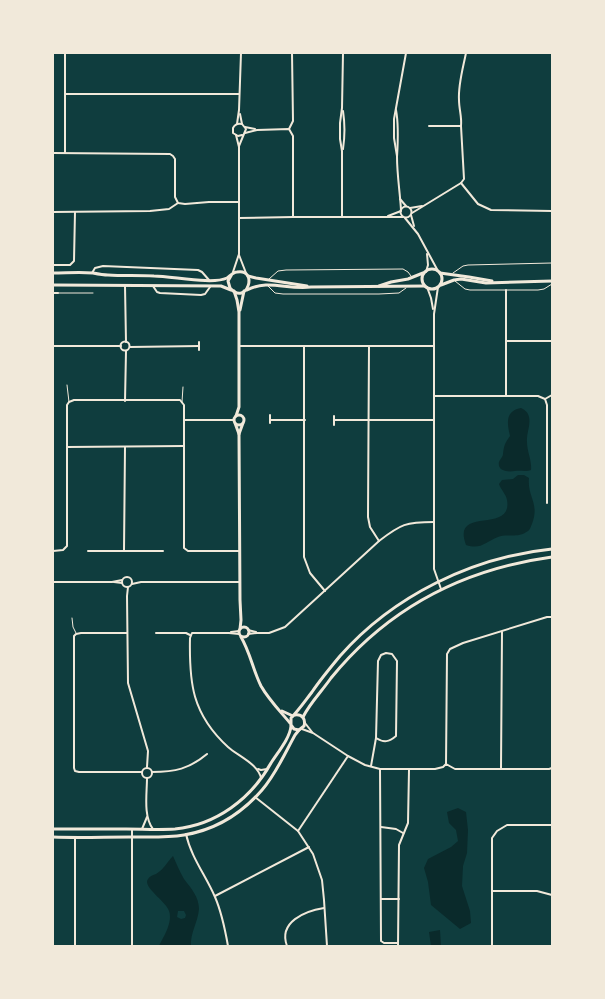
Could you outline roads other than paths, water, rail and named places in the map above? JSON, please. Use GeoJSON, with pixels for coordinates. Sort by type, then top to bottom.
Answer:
{"type":"FeatureCollection","features":[{"type":"Feature","properties":{"kind":"street"},"geometry":{"type":"LineString","coordinates":[[65,53],[65,153]]}},
{"type":"Feature","properties":{"kind":"street"},"geometry":{"type":"LineString","coordinates":[[239,312],[245,291],[250,281],[246,275],[239,254],[239,147],[236,135],[233,133],[233,129],[237,124],[239,110],[240,53]]}},
{"type":"Feature","properties":{"kind":"street"},"geometry":{"type":"LineString","coordinates":[[289,129],[293,121],[292,53]]}},
{"type":"Feature","properties":{"kind":"street"},"geometry":{"type":"LineString","coordinates":[[342,217],[342,151],[340,131],[343,53]]}},
{"type":"Feature","properties":{"kind":"street"},"geometry":{"type":"LineString","coordinates":[[406,53],[394,119],[394,138],[397,156],[401,215],[414,227]]}},
{"type":"Feature","properties":{"kind":"street"},"geometry":{"type":"LineString","coordinates":[[239,218],[293,216],[408,218],[411,214],[424,205],[461,183],[465,177],[461,126],[462,117],[459,100],[466,53]]}},
{"type":"Feature","properties":{"kind":"street"},"geometry":{"type":"LineString","coordinates":[[65,94],[239,94]]}},
{"type":"Feature","properties":{"kind":"street"},"geometry":{"type":"LineString","coordinates":[[342,108],[345,122],[345,139],[342,151]]}},
{"type":"Feature","properties":{"kind":"street"},"geometry":{"type":"LineString","coordinates":[[396,108],[399,138],[397,156]]}},
{"type":"Feature","properties":{"kind":"street"},"geometry":{"type":"LineString","coordinates":[[239,110],[242,124],[245,127],[256,130]]}},
{"type":"Feature","properties":{"kind":"street"},"geometry":{"type":"LineString","coordinates":[[237,124],[242,124]]}},
{"type":"Feature","properties":{"kind":"street"},"geometry":{"type":"LineString","coordinates":[[429,126],[461,126]]}},
{"type":"Feature","properties":{"kind":"street"},"geometry":{"type":"LineString","coordinates":[[245,127],[245,133]]}},
{"type":"Feature","properties":{"kind":"street"},"geometry":{"type":"LineString","coordinates":[[236,135],[242,135],[256,130],[289,129]]}},
{"type":"Feature","properties":{"kind":"street"},"geometry":{"type":"LineString","coordinates":[[289,129],[293,136],[293,216]]}},
{"type":"Feature","properties":{"kind":"street"},"geometry":{"type":"LineString","coordinates":[[239,147],[242,135]]}},
{"type":"Feature","properties":{"kind":"street"},"geometry":{"type":"LineString","coordinates":[[53,153],[170,154],[174,156],[175,160],[175,197],[178,202],[184,204],[239,202]]}},
{"type":"Feature","properties":{"kind":"street"},"geometry":{"type":"LineString","coordinates":[[461,183],[478,204],[491,210],[552,210]]}},
{"type":"Feature","properties":{"kind":"street"},"geometry":{"type":"LineString","coordinates":[[399,196],[408,207],[414,227],[442,278],[434,314]]}},
{"type":"Feature","properties":{"kind":"street"},"geometry":{"type":"LineString","coordinates":[[53,212],[150,211],[169,209],[178,202]]}},
{"type":"Feature","properties":{"kind":"street"},"geometry":{"type":"LineString","coordinates":[[387,217],[401,211],[404,207],[424,205]]}},
{"type":"Feature","properties":{"kind":"street"},"geometry":{"type":"LineString","coordinates":[[53,266],[70,265],[74,261],[75,212]]}},
{"type":"Feature","properties":{"kind":"street"},"geometry":{"type":"LineString","coordinates":[[426,251],[428,264],[422,282],[426,287],[432,302],[434,314],[434,570],[441,589]]}},
{"type":"Feature","properties":{"kind":"street"},"geometry":{"type":"LineString","coordinates":[[239,254],[228,281],[237,300],[239,312],[239,407],[235,420],[239,434],[240,633],[247,646],[260,685],[294,729],[300,729],[312,733],[365,765],[380,769],[439,769],[446,764],[447,654],[450,649],[463,643],[552,617]]}},
{"type":"Feature","properties":{"kind":"street"},"geometry":{"type":"LineString","coordinates":[[92,273],[95,268],[103,266],[198,270],[202,272],[208,280]]}},
{"type":"Feature","properties":{"kind":"street"},"geometry":{"type":"LineString","coordinates":[[375,287],[412,278],[432,269],[439,272],[496,282]]}},
{"type":"Feature","properties":{"kind":"street"},"geometry":{"type":"LineString","coordinates":[[53,273],[92,273],[208,280],[222,279],[239,272],[256,278],[311,287]]}},
{"type":"Feature","properties":{"kind":"street"},"geometry":{"type":"LineString","coordinates":[[126,275],[126,342],[130,346],[199,346]]}},
{"type":"Feature","properties":{"kind":"street"},"geometry":{"type":"LineString","coordinates":[[53,285],[223,287],[239,293],[255,286],[266,284],[301,288],[408,286],[426,287],[432,289],[454,280],[479,283],[552,281]]}},
{"type":"Feature","properties":{"kind":"street"},"geometry":{"type":"LineString","coordinates":[[152,285],[160,293],[201,295],[205,294],[210,287]]}},
{"type":"Feature","properties":{"kind":"street"},"geometry":{"type":"LineString","coordinates":[[506,290],[506,396]]}},
{"type":"Feature","properties":{"kind":"street"},"geometry":{"type":"LineString","coordinates":[[53,293],[58,293]]}},
{"type":"Feature","properties":{"kind":"street"},"geometry":{"type":"LineString","coordinates":[[506,341],[552,341]]}},
{"type":"Feature","properties":{"kind":"street"},"geometry":{"type":"LineString","coordinates":[[53,346],[121,346],[126,342]]}},
{"type":"Feature","properties":{"kind":"street"},"geometry":{"type":"LineString","coordinates":[[199,342],[199,350]]}},
{"type":"Feature","properties":{"kind":"street"},"geometry":{"type":"LineString","coordinates":[[121,346],[123,350],[126,351]]}},
{"type":"Feature","properties":{"kind":"street"},"geometry":{"type":"LineString","coordinates":[[126,401],[126,351],[130,346]]}},
{"type":"Feature","properties":{"kind":"street"},"geometry":{"type":"LineString","coordinates":[[239,346],[434,346]]}},
{"type":"Feature","properties":{"kind":"street"},"geometry":{"type":"LineString","coordinates":[[304,346],[304,557],[310,573],[325,591]]}},
{"type":"Feature","properties":{"kind":"street"},"geometry":{"type":"LineString","coordinates":[[369,346],[368,517],[370,527],[379,540]]}},
{"type":"Feature","properties":{"kind":"street"},"geometry":{"type":"LineString","coordinates":[[434,396],[538,396],[545,399],[548,405],[547,503]]}},
{"type":"Feature","properties":{"kind":"street"},"geometry":{"type":"LineString","coordinates":[[545,399],[552,396]]}},
{"type":"Feature","properties":{"kind":"street"},"geometry":{"type":"LineString","coordinates":[[53,550],[63,550],[67,546],[67,406],[69,402],[74,400],[180,400],[184,405],[184,548],[188,551],[240,551]]}},
{"type":"Feature","properties":{"kind":"street"},"geometry":{"type":"LineString","coordinates":[[239,407],[244,420],[239,434]]}},
{"type":"Feature","properties":{"kind":"street"},"geometry":{"type":"LineString","coordinates":[[235,420],[239,415],[243,416]]}},
{"type":"Feature","properties":{"kind":"street"},"geometry":{"type":"LineString","coordinates":[[270,415],[270,423]]}},
{"type":"Feature","properties":{"kind":"street"},"geometry":{"type":"LineString","coordinates":[[334,416],[334,425]]}},
{"type":"Feature","properties":{"kind":"street"},"geometry":{"type":"LineString","coordinates":[[184,420],[235,420],[238,424],[243,423]]}},
{"type":"Feature","properties":{"kind":"street"},"geometry":{"type":"LineString","coordinates":[[270,420],[305,420]]}},
{"type":"Feature","properties":{"kind":"street"},"geometry":{"type":"LineString","coordinates":[[334,420],[434,420]]}},
{"type":"Feature","properties":{"kind":"street"},"geometry":{"type":"LineString","coordinates":[[67,448],[184,446]]}},
{"type":"Feature","properties":{"kind":"street"},"geometry":{"type":"LineString","coordinates":[[124,551],[125,447]]}},
{"type":"Feature","properties":{"kind":"street"},"geometry":{"type":"LineString","coordinates":[[156,633],[186,633],[190,635],[194,633],[269,633],[285,627],[379,540],[405,524],[414,522],[434,522]]}},
{"type":"Feature","properties":{"kind":"street"},"geometry":{"type":"LineString","coordinates":[[53,829],[176,829],[211,819],[232,808],[250,793],[269,768],[278,751],[289,736],[290,724],[294,716],[325,674],[356,640],[375,623],[403,602],[438,582],[483,564],[514,555],[552,549]]}},
{"type":"Feature","properties":{"kind":"street"},"geometry":{"type":"LineString","coordinates":[[88,551],[163,551]]}},
{"type":"Feature","properties":{"kind":"street"},"geometry":{"type":"LineString","coordinates":[[312,733],[303,717],[310,705],[338,669],[371,636],[396,616],[441,589],[493,568],[552,557]]}},
{"type":"Feature","properties":{"kind":"street"},"geometry":{"type":"LineString","coordinates":[[53,582],[112,582],[122,580],[127,577],[141,582],[240,582]]}},
{"type":"Feature","properties":{"kind":"street"},"geometry":{"type":"LineString","coordinates":[[112,582],[122,584],[127,587]]}},
{"type":"Feature","properties":{"kind":"street"},"geometry":{"type":"LineString","coordinates":[[127,587],[141,582]]}},
{"type":"Feature","properties":{"kind":"street"},"geometry":{"type":"LineString","coordinates":[[127,587],[128,683],[148,751],[147,767],[144,768],[142,772]]}},
{"type":"Feature","properties":{"kind":"street"},"geometry":{"type":"LineString","coordinates":[[241,620],[247,632],[247,646]]}},
{"type":"Feature","properties":{"kind":"street"},"geometry":{"type":"LineString","coordinates":[[240,633],[245,637],[247,632]]}},
{"type":"Feature","properties":{"kind":"street"},"geometry":{"type":"LineString","coordinates":[[501,768],[502,632]]}},
{"type":"Feature","properties":{"kind":"street"},"geometry":{"type":"LineString","coordinates":[[127,633],[76,634],[74,638],[74,770],[81,773],[142,772]]}},
{"type":"Feature","properties":{"kind":"street"},"geometry":{"type":"LineString","coordinates":[[190,635],[190,678],[194,696],[203,716],[228,748],[257,769],[261,779]]}},
{"type":"Feature","properties":{"kind":"street"},"geometry":{"type":"LineString","coordinates":[[371,766],[376,738],[378,661],[381,655],[386,653],[392,654],[397,662],[396,736],[390,741],[382,742],[376,738]]}},
{"type":"Feature","properties":{"kind":"street"},"geometry":{"type":"LineString","coordinates":[[280,711],[294,716],[299,715],[303,717]]}},
{"type":"Feature","properties":{"kind":"street"},"geometry":{"type":"LineString","coordinates":[[53,837],[168,836],[186,834],[206,829],[228,819],[249,804],[271,778],[305,723]]}},
{"type":"Feature","properties":{"kind":"street"},"geometry":{"type":"LineString","coordinates":[[152,772],[172,772],[184,768],[207,754]]}},
{"type":"Feature","properties":{"kind":"street"},"geometry":{"type":"LineString","coordinates":[[298,831],[348,756]]}},
{"type":"Feature","properties":{"kind":"street"},"geometry":{"type":"LineString","coordinates":[[446,764],[455,769],[501,768],[510,770],[552,768]]}},
{"type":"Feature","properties":{"kind":"street"},"geometry":{"type":"LineString","coordinates":[[147,767],[150,768],[152,772]]}},
{"type":"Feature","properties":{"kind":"street"},"geometry":{"type":"LineString","coordinates":[[257,769],[264,770],[269,768]]}},
{"type":"Feature","properties":{"kind":"street"},"geometry":{"type":"LineString","coordinates":[[380,769],[381,941],[384,943],[398,944],[399,845],[408,823],[409,770]]}},
{"type":"Feature","properties":{"kind":"street"},"geometry":{"type":"LineString","coordinates":[[142,772],[147,778],[148,815],[149,822],[153,829]]}},
{"type":"Feature","properties":{"kind":"street"},"geometry":{"type":"LineString","coordinates":[[147,778],[150,777],[152,772]]}},
{"type":"Feature","properties":{"kind":"street"},"geometry":{"type":"LineString","coordinates":[[250,793],[298,831],[309,847],[318,866],[322,880],[326,946]]}},
{"type":"Feature","properties":{"kind":"street"},"geometry":{"type":"LineString","coordinates":[[142,829],[148,815]]}},
{"type":"Feature","properties":{"kind":"street"},"geometry":{"type":"LineString","coordinates":[[492,946],[492,838],[494,833],[506,825],[552,825]]}},
{"type":"Feature","properties":{"kind":"street"},"geometry":{"type":"LineString","coordinates":[[380,827],[396,829],[403,833]]}},
{"type":"Feature","properties":{"kind":"street"},"geometry":{"type":"LineString","coordinates":[[132,829],[132,946]]}},
{"type":"Feature","properties":{"kind":"street"},"geometry":{"type":"LineString","coordinates":[[186,834],[190,848],[215,896],[223,919],[228,946]]}},
{"type":"Feature","properties":{"kind":"street"},"geometry":{"type":"LineString","coordinates":[[75,838],[76,946]]}},
{"type":"Feature","properties":{"kind":"street"},"geometry":{"type":"LineString","coordinates":[[215,896],[309,847]]}},
{"type":"Feature","properties":{"kind":"street"},"geometry":{"type":"LineString","coordinates":[[492,891],[537,891],[552,895]]}},
{"type":"Feature","properties":{"kind":"street"},"geometry":{"type":"LineString","coordinates":[[381,899],[399,899]]}},
{"type":"Feature","properties":{"kind":"street"},"geometry":{"type":"LineString","coordinates":[[287,946],[285,932],[290,923],[297,918],[315,910],[324,908]]}},
{"type":"Feature","properties":{"kind":"lane"},"geometry":{"type":"LineString","coordinates":[[451,274],[463,266],[468,265],[552,263]]}},
{"type":"Feature","properties":{"kind":"lane"},"geometry":{"type":"LineString","coordinates":[[268,280],[278,271],[286,270],[403,269],[408,272],[412,278]]}},
{"type":"Feature","properties":{"kind":"lane"},"geometry":{"type":"LineString","coordinates":[[454,280],[466,289],[470,290],[544,289],[552,284]]}},
{"type":"Feature","properties":{"kind":"lane"},"geometry":{"type":"LineString","coordinates":[[266,284],[275,293],[338,295],[399,293],[408,286]]}},
{"type":"Feature","properties":{"kind":"lane"},"geometry":{"type":"LineString","coordinates":[[58,293],[93,293]]}},
{"type":"Feature","properties":{"kind":"lane"},"geometry":{"type":"LineString","coordinates":[[67,385],[69,402]]}},
{"type":"Feature","properties":{"kind":"lane"},"geometry":{"type":"LineString","coordinates":[[182,402],[183,386]]}},
{"type":"Feature","properties":{"kind":"lane"},"geometry":{"type":"LineString","coordinates":[[72,618],[73,627],[76,634]]}},
{"type":"Feature","properties":{"kind":"water"},"geometry":{"type":"Polygon","coordinates":[[[521,408],[526,411],[529,417],[527,439],[531,470],[504,471],[500,468],[499,462],[503,455],[505,444],[510,436],[508,418],[512,412],[521,408]]]}},
{"type":"Feature","properties":{"kind":"water"},"geometry":{"type":"Polygon","coordinates":[[[518,475],[524,475],[529,478],[529,485],[535,511],[529,530],[520,535],[501,536],[476,547],[466,545],[464,533],[467,526],[474,522],[501,516],[506,510],[507,500],[499,484],[502,480],[513,479],[518,475]]]}},
{"type":"Feature","properties":{"kind":"water"},"geometry":{"type":"Polygon","coordinates":[[[458,808],[466,812],[468,830],[467,853],[463,866],[462,886],[470,911],[471,923],[460,929],[431,905],[428,882],[424,868],[428,859],[451,847],[458,841],[456,830],[449,823],[447,812],[458,808]]]}},
{"type":"Feature","properties":{"kind":"water"},"geometry":{"type":"Polygon","coordinates":[[[173,856],[184,879],[192,889],[199,905],[191,946],[159,946],[167,929],[170,915],[167,907],[151,890],[147,882],[149,878],[161,870],[173,856]],[[178,911],[177,917],[181,919],[185,918],[186,915],[184,911],[178,911]]]}},
{"type":"Feature","properties":{"kind":"water"},"geometry":{"type":"Polygon","coordinates":[[[440,930],[441,946],[431,946],[429,932],[440,930]]]}}]}
